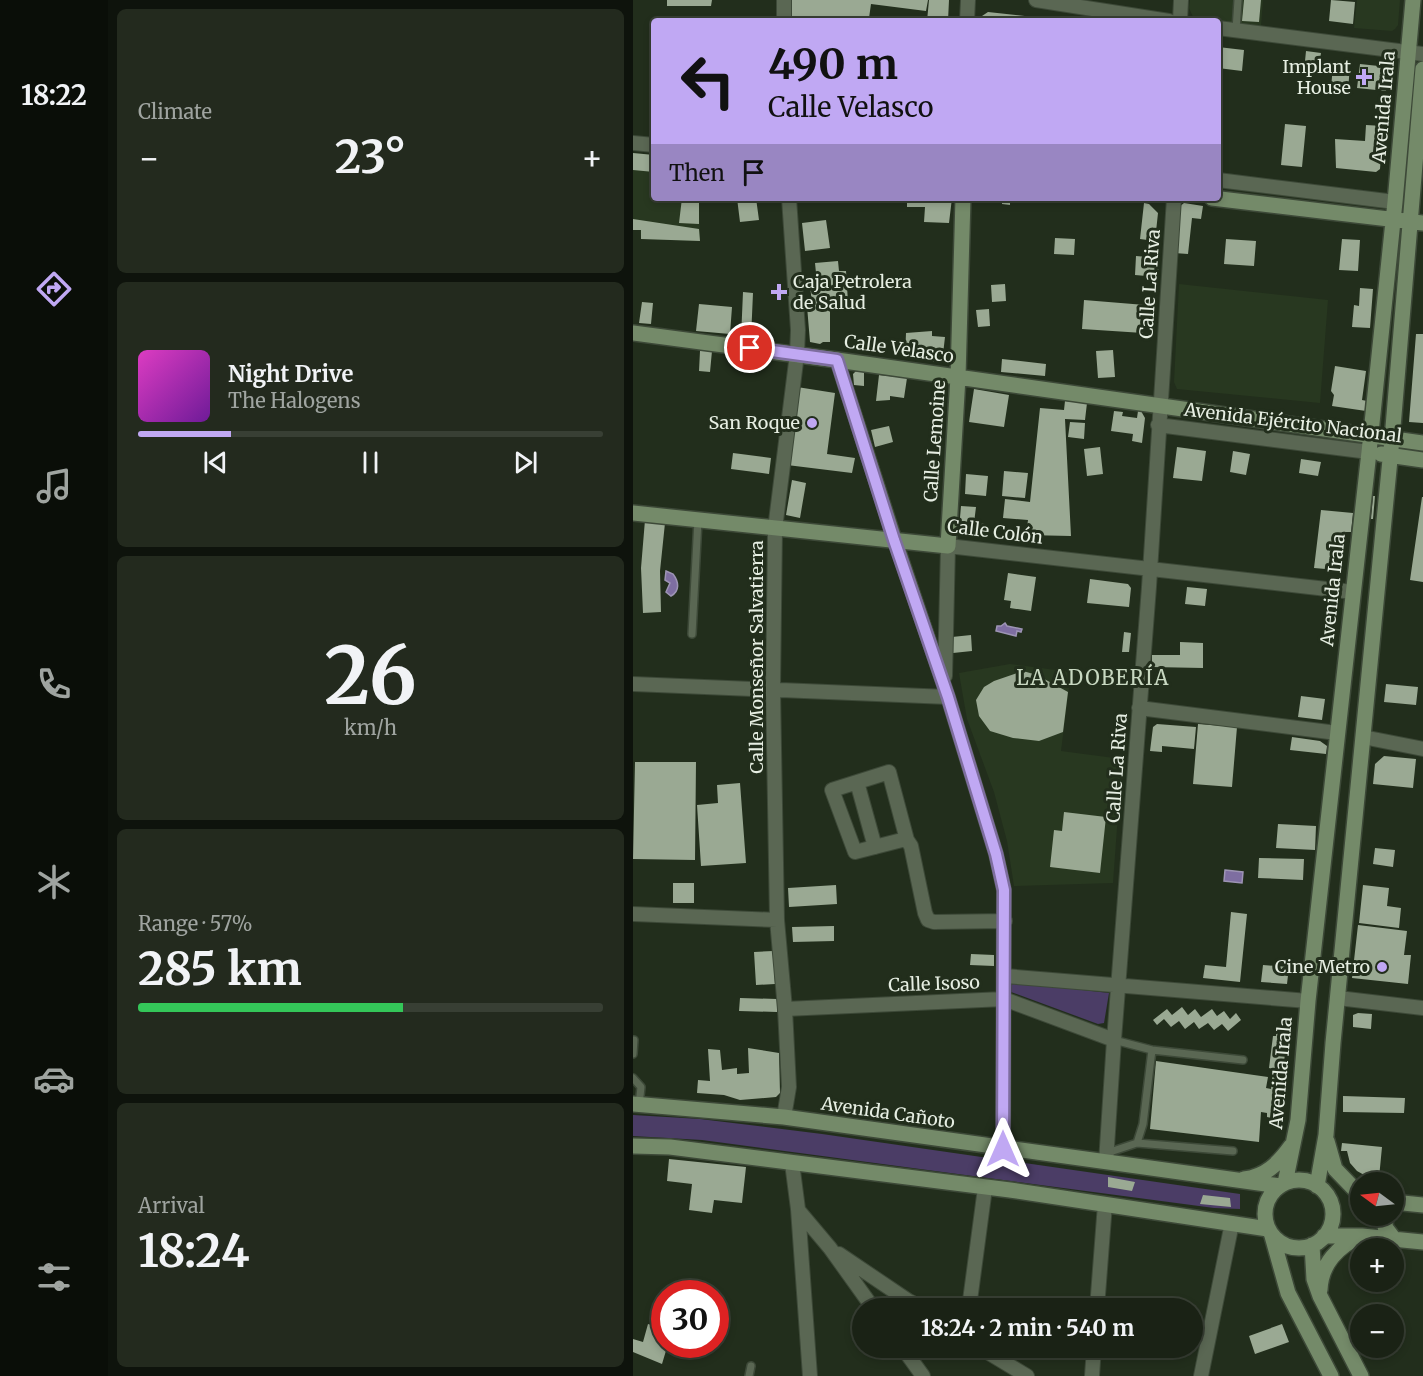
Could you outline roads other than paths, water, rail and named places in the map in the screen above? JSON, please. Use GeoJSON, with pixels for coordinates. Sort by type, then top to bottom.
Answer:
{"type":"FeatureCollection","features":[{"type":"Feature","properties":{"kind":"main road","name":"Avenida Irala"},"geometry":{"type":"LineString","coordinates":[[1317,1186],[1326,1135],[1390,455],[1416,222],[1410,203],[1416,54],[1413,0]]}},
{"type":"Feature","properties":{"kind":"main road","name":"Avenida Irala"},"geometry":{"type":"LineString","coordinates":[[1282,1185],[1298,1120],[1308,1001],[1393,220],[1410,203],[1423,69]]}},
{"type":"Feature","properties":{"kind":"main road"},"geometry":{"type":"LineString","coordinates":[[1221,199],[1416,222]]}},
{"type":"Feature","properties":{"kind":"main road","name":"Calle Lemoine"},"geometry":{"type":"LineString","coordinates":[[948,546],[958,377],[963,201]]}},
{"type":"Feature","properties":{"kind":"main road","name":"Calle Velasco"},"geometry":{"type":"LineString","coordinates":[[633,333],[1160,406]]}},
{"type":"Feature","properties":{"kind":"main road","name":"Avenida Ejército Nacional"},"geometry":{"type":"LineString","coordinates":[[1160,406],[1423,443]]}},
{"type":"Feature","properties":{"kind":"main road","name":"Avenida Ejército Nacional"},"geometry":{"type":"LineString","coordinates":[[1369,452],[1423,460]]}},
{"type":"Feature","properties":{"kind":"main road","name":"Calle Colón"},"geometry":{"type":"LineString","coordinates":[[633,513],[948,546]]}},
{"type":"Feature","properties":{"kind":"main road","name":"Avenida Cañoto"},"geometry":{"type":"LineString","coordinates":[[636,1105],[784,1117],[1003,1149],[1107,1158],[1282,1185]]}},
{"type":"Feature","properties":{"kind":"main road"},"geometry":{"type":"LineString","coordinates":[[1326,1135],[1335,1169],[1350,1185]]}},
{"type":"Feature","properties":{"kind":"main road"},"geometry":{"type":"LineString","coordinates":[[1238,1180],[1257,1177],[1268,1171],[1284,1156],[1294,1141]]}},
{"type":"Feature","properties":{"kind":"main road"},"geometry":{"type":"LineString","coordinates":[[633,1146],[670,1148],[792,1163],[1232,1223],[1270,1232],[1281,1243],[1292,1248],[1312,1245],[1324,1236],[1329,1228],[1332,1215],[1328,1198],[1317,1186],[1302,1180],[1282,1185],[1271,1195],[1266,1207],[1265,1220],[1270,1232],[1288,1293],[1331,1376]]}},
{"type":"Feature","properties":{"kind":"main road"},"geometry":{"type":"LineString","coordinates":[[1328,1198],[1350,1197]]}},
{"type":"Feature","properties":{"kind":"main road"},"geometry":{"type":"LineString","coordinates":[[1404,1204],[1423,1206]]}},
{"type":"Feature","properties":{"kind":"main road"},"geometry":{"type":"LineString","coordinates":[[1324,1236],[1383,1238]]}},
{"type":"Feature","properties":{"kind":"main road"},"geometry":{"type":"LineString","coordinates":[[1320,1296],[1324,1270],[1333,1255],[1349,1241],[1362,1236]]}},
{"type":"Feature","properties":{"kind":"main road"},"geometry":{"type":"LineString","coordinates":[[1404,1240],[1423,1242]]}},
{"type":"Feature","properties":{"kind":"main road"},"geometry":{"type":"LineString","coordinates":[[1312,1245],[1314,1279],[1320,1296],[1361,1376]]}},
{"type":"Feature","properties":{"kind":"street"},"geometry":{"type":"LineString","coordinates":[[784,0],[784,18]]}},
{"type":"Feature","properties":{"kind":"street"},"geometry":{"type":"LineString","coordinates":[[967,18],[968,0]]}},
{"type":"Feature","properties":{"kind":"street"},"geometry":{"type":"LineString","coordinates":[[1036,0],[1071,3],[1153,18]]}},
{"type":"Feature","properties":{"kind":"street"},"geometry":{"type":"LineString","coordinates":[[1180,18],[1181,0]]}},
{"type":"Feature","properties":{"kind":"street"},"geometry":{"type":"LineString","coordinates":[[1221,28],[1416,54]]}},
{"type":"Feature","properties":{"kind":"street"},"geometry":{"type":"LineString","coordinates":[[633,143],[651,145]]}},
{"type":"Feature","properties":{"kind":"street"},"geometry":{"type":"LineString","coordinates":[[1221,180],[1410,203]]}},
{"type":"Feature","properties":{"kind":"street","name":"Calle Monseñor Salvatierra"},"geometry":{"type":"LineString","coordinates":[[784,1117],[789,1087],[777,920],[773,689],[775,529],[798,330],[789,201]]}},
{"type":"Feature","properties":{"kind":"street","name":"Calle La Riva"},"geometry":{"type":"LineString","coordinates":[[1107,1158],[1113,1041],[1150,569],[1173,201]]}},
{"type":"Feature","properties":{"kind":"street"},"geometry":{"type":"LineString","coordinates":[[837,360],[894,540],[946,692],[996,854],[1004,890],[1003,1149]]}},
{"type":"Feature","properties":{"kind":"street","name":"Avenida Ejército Nacional"},"geometry":{"type":"LineString","coordinates":[[1158,425],[1369,452]]}},
{"type":"Feature","properties":{"kind":"street","name":"Calle Colón"},"geometry":{"type":"LineString","coordinates":[[948,546],[1353,592]]}},
{"type":"Feature","properties":{"kind":"street","name":"Calle Lemoine"},"geometry":{"type":"LineString","coordinates":[[946,692],[948,546]]}},
{"type":"Feature","properties":{"kind":"street"},"geometry":{"type":"LineString","coordinates":[[633,684],[946,692]]}},
{"type":"Feature","properties":{"kind":"street"},"geometry":{"type":"LineString","coordinates":[[1139,708],[1337,733]]}},
{"type":"Feature","properties":{"kind":"street"},"geometry":{"type":"LineString","coordinates":[[1363,737],[1423,749]]}},
{"type":"Feature","properties":{"kind":"street"},"geometry":{"type":"LineString","coordinates":[[907,840],[855,852],[832,790],[889,772],[907,840],[911,846],[928,920],[934,922],[1005,921]]}},
{"type":"Feature","properties":{"kind":"street"},"geometry":{"type":"LineString","coordinates":[[857,782],[875,847]]}},
{"type":"Feature","properties":{"kind":"street"},"geometry":{"type":"LineString","coordinates":[[633,914],[777,920]]}},
{"type":"Feature","properties":{"kind":"street","name":"Calle Isoso"},"geometry":{"type":"LineString","coordinates":[[1005,976],[1308,1001]]}},
{"type":"Feature","properties":{"kind":"street"},"geometry":{"type":"LineString","coordinates":[[1338,998],[1423,1008]]}},
{"type":"Feature","properties":{"kind":"street","name":"Calle Isoso"},"geometry":{"type":"LineString","coordinates":[[785,1008],[1004,999],[1113,1041]]}},
{"type":"Feature","properties":{"kind":"street"},"geometry":{"type":"LineString","coordinates":[[792,1163],[798,1209],[810,1376]]}},
{"type":"Feature","properties":{"kind":"street"},"geometry":{"type":"LineString","coordinates":[[970,1298],[985,1188]]}},
{"type":"Feature","properties":{"kind":"street"},"geometry":{"type":"LineString","coordinates":[[1098,1298],[1105,1204]]}},
{"type":"Feature","properties":{"kind":"street"},"geometry":{"type":"LineString","coordinates":[[798,1209],[830,1248],[866,1298]]}},
{"type":"Feature","properties":{"kind":"street"},"geometry":{"type":"LineString","coordinates":[[1201,1376],[1232,1223]]}},
{"type":"Feature","properties":{"kind":"street"},"geometry":{"type":"LineString","coordinates":[[830,1248],[905,1298]]}},
{"type":"Feature","properties":{"kind":"street"},"geometry":{"type":"LineString","coordinates":[[910,1358],[923,1376]]}},
{"type":"Feature","properties":{"kind":"street"},"geometry":{"type":"LineString","coordinates":[[997,1358],[1027,1376]]}},
{"type":"Feature","properties":{"kind":"street"},"geometry":{"type":"LineString","coordinates":[[1092,1376],[1093,1358]]}},
{"type":"Feature","properties":{"kind":"lane"},"geometry":{"type":"LineString","coordinates":[[1236,30],[1238,0]]}},
{"type":"Feature","properties":{"kind":"lane"},"geometry":{"type":"LineString","coordinates":[[692,634],[698,520]]}},
{"type":"Feature","properties":{"kind":"lane"},"geometry":{"type":"LineString","coordinates":[[633,1054],[634,1040]]}},
{"type":"Feature","properties":{"kind":"lane"},"geometry":{"type":"LineString","coordinates":[[1113,1041],[1152,1050],[1243,1060]]}},
{"type":"Feature","properties":{"kind":"lane"},"geometry":{"type":"LineString","coordinates":[[1137,1143],[1143,1124],[1152,1050]]}},
{"type":"Feature","properties":{"kind":"lane"},"geometry":{"type":"LineString","coordinates":[[633,1078],[641,1087],[636,1105]]}},
{"type":"Feature","properties":{"kind":"lane"},"geometry":{"type":"LineString","coordinates":[[1107,1158],[1137,1143],[1233,1151]]}},
{"type":"Feature","properties":{"kind":"lane"},"geometry":{"type":"LineString","coordinates":[[749,1376],[751,1366]]}},
{"type":"Feature","properties":{"kind":"place","name":"Implant House"},"geometry":{"type":"Point","coordinates":[1364,77]}},
{"type":"Feature","properties":{"kind":"place","name":"Caja Petrolera de Salud"},"geometry":{"type":"Point","coordinates":[779,292]}},
{"type":"Feature","properties":{"kind":"place","name":"San Roque"},"geometry":{"type":"Point","coordinates":[812,423]}},
{"type":"Feature","properties":{"kind":"place","name":"Cine Metro"},"geometry":{"type":"Point","coordinates":[1382,967]}},
{"type":"Feature","properties":{"kind":"district","name":"LA ADOBERÍA"},"geometry":{"type":"Point","coordinates":[1093,678]}}]}
